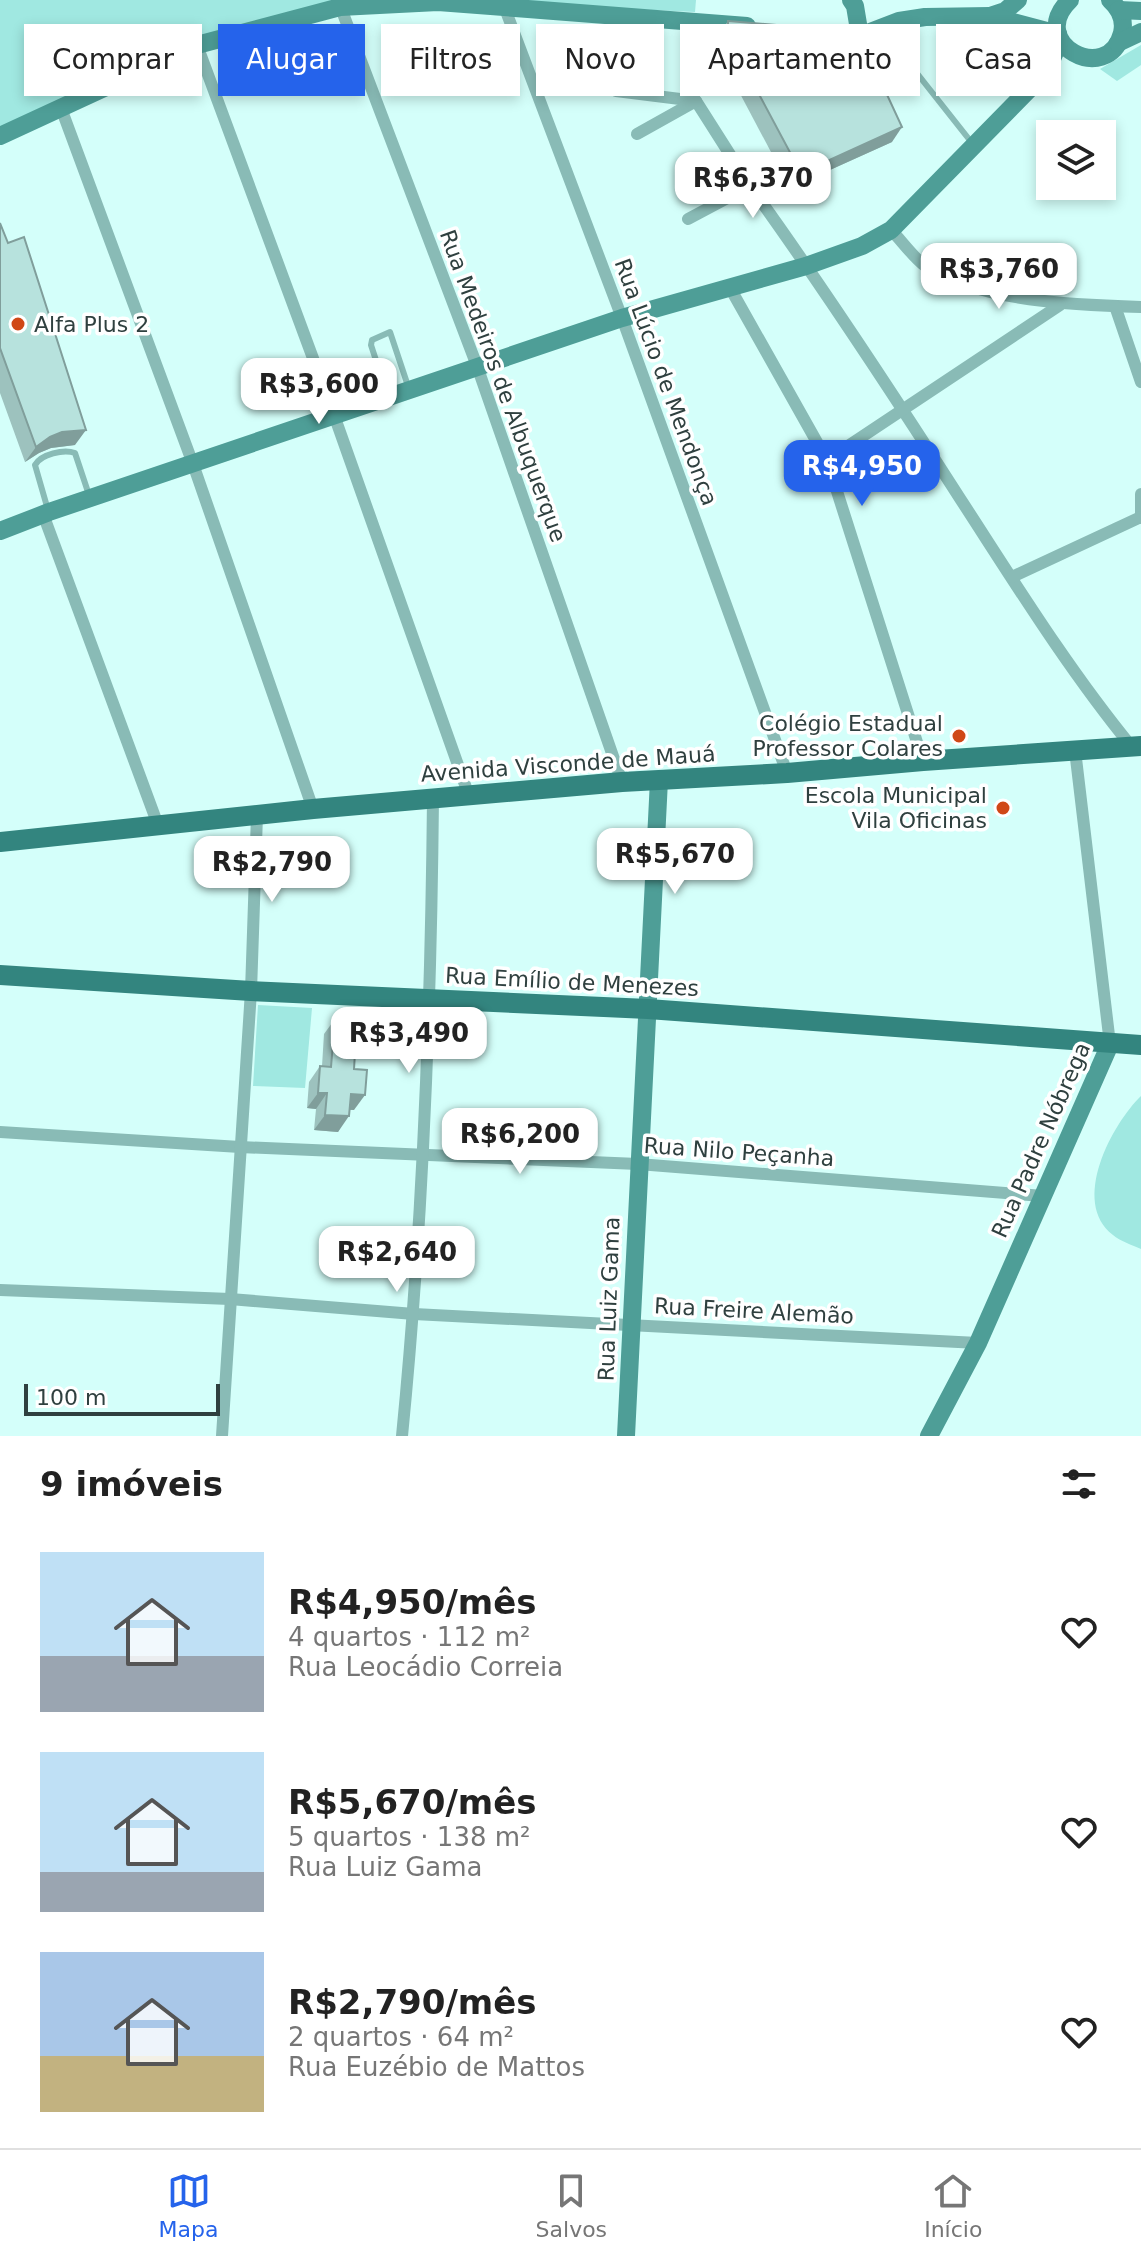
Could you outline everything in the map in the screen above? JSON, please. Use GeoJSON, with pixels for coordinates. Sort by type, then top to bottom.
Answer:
{"type":"FeatureCollection","features":[{"type":"Feature","properties":{"kind":"main road","name":"Avenida Visconde de Mauá"},"geometry":{"type":"LineString","coordinates":[[0,842],[313,809],[622,782],[787,773],[1136,746]]}},
{"type":"Feature","properties":{"kind":"main road","name":"Rua Emílio de Menezes"},"geometry":{"type":"LineString","coordinates":[[0,975],[251,991],[648,1009],[1141,1045]]}},
{"type":"Feature","properties":{"kind":"street"},"geometry":{"type":"LineString","coordinates":[[851,0],[858,24]]}},
{"type":"Feature","properties":{"kind":"street"},"geometry":{"type":"LineString","coordinates":[[994,17],[1018,0]]}},
{"type":"Feature","properties":{"kind":"street"},"geometry":{"type":"LineString","coordinates":[[1060,24],[1060,14],[1070,0]]}},
{"type":"Feature","properties":{"kind":"street"},"geometry":{"type":"LineString","coordinates":[[272,24],[340,4],[438,2],[718,24]]}},
{"type":"Feature","properties":{"kind":"street","name":"Rua Medeiros de Albuquerque"},"geometry":{"type":"LineString","coordinates":[[340,4],[477,366],[622,782]]}},
{"type":"Feature","properties":{"kind":"street"},"geometry":{"type":"LineString","coordinates":[[1116,4],[1141,11]]}},
{"type":"Feature","properties":{"kind":"street"},"geometry":{"type":"LineString","coordinates":[[1116,4],[1123,23],[1118,43]]}},
{"type":"Feature","properties":{"kind":"street","name":"Rua Lúcio de Mendonça"},"geometry":{"type":"LineString","coordinates":[[504,6],[622,318],[787,773]]}},
{"type":"Feature","properties":{"kind":"street"},"geometry":{"type":"LineString","coordinates":[[891,24],[925,17],[994,17],[1017,24]]}},
{"type":"Feature","properties":{"kind":"street"},"geometry":{"type":"LineString","coordinates":[[994,17],[1004,24]]}},
{"type":"Feature","properties":{"kind":"street"},"geometry":{"type":"LineString","coordinates":[[1061,64],[1080,57],[1101,56],[1118,43],[1141,32]]}},
{"type":"Feature","properties":{"kind":"street"},"geometry":{"type":"LineString","coordinates":[[1061,40],[1068,50],[1080,57]]}},
{"type":"Feature","properties":{"kind":"street"},"geometry":{"type":"LineString","coordinates":[[202,59],[334,415],[469,796]]}},
{"type":"Feature","properties":{"kind":"street"},"geometry":{"type":"LineString","coordinates":[[0,136],[87,96]]}},
{"type":"Feature","properties":{"kind":"street"},"geometry":{"type":"LineString","coordinates":[[656,96],[696,101]]}},
{"type":"Feature","properties":{"kind":"street"},"geometry":{"type":"LineString","coordinates":[[0,531],[622,318],[806,266],[862,246],[891,230],[1021,96]]}},
{"type":"Feature","properties":{"kind":"street"},"geometry":{"type":"LineString","coordinates":[[637,134],[696,101]]}},
{"type":"Feature","properties":{"kind":"street"},"geometry":{"type":"LineString","coordinates":[[696,101],[1012,577],[1107,716],[1136,746]]}},
{"type":"Feature","properties":{"kind":"street"},"geometry":{"type":"LineString","coordinates":[[61,108],[193,464],[313,809]]}},
{"type":"Feature","properties":{"kind":"street"},"geometry":{"type":"LineString","coordinates":[[688,219],[750,186]]}},
{"type":"Feature","properties":{"kind":"street"},"geometry":{"type":"LineString","coordinates":[[891,230],[923,264],[961,284],[1060,305],[1141,307]]}},
{"type":"Feature","properties":{"kind":"street"},"geometry":{"type":"LineString","coordinates":[[729,286],[827,460],[923,761]]}},
{"type":"Feature","properties":{"kind":"street"},"geometry":{"type":"LineString","coordinates":[[827,460],[1060,305]]}},
{"type":"Feature","properties":{"kind":"street"},"geometry":{"type":"LineString","coordinates":[[1115,306],[1141,382]]}},
{"type":"Feature","properties":{"kind":"street"},"geometry":{"type":"LineString","coordinates":[[1012,577],[1141,518],[1141,494]]}},
{"type":"Feature","properties":{"kind":"street"},"geometry":{"type":"LineString","coordinates":[[46,513],[158,825]]}},
{"type":"Feature","properties":{"kind":"street","name":"Rua Padre Nóbrega"},"geometry":{"type":"LineString","coordinates":[[929,1436],[978,1343],[1110,1044],[1075,750]]}},
{"type":"Feature","properties":{"kind":"street","name":"Rua Luiz Gama"},"geometry":{"type":"LineString","coordinates":[[626,1436],[659,780]]}},
{"type":"Feature","properties":{"kind":"street"},"geometry":{"type":"LineString","coordinates":[[402,1436],[414,1314],[431,997],[433,798]]}},
{"type":"Feature","properties":{"kind":"street"},"geometry":{"type":"LineString","coordinates":[[222,1436],[251,991],[257,815]]}},
{"type":"Feature","properties":{"kind":"street","name":"Rua Nilo Peçanha"},"geometry":{"type":"LineString","coordinates":[[0,1132],[240,1147],[638,1164],[1043,1196]]}},
{"type":"Feature","properties":{"kind":"street","name":"Rua Freire Alemão"},"geometry":{"type":"LineString","coordinates":[[0,1290],[230,1299],[414,1314],[978,1343]]}},
{"type":"Feature","properties":{"kind":"lane"},"geometry":{"type":"LineString","coordinates":[[920,77],[974,146]]}},
{"type":"Feature","properties":{"kind":"lane"},"geometry":{"type":"LineString","coordinates":[[388,396],[371,345],[372,340],[390,332],[409,389]]}},
{"type":"Feature","properties":{"kind":"lane"},"geometry":{"type":"LineString","coordinates":[[46,513],[35,465],[39,459],[66,450],[75,453],[90,498]]}},
{"type":"Feature","properties":{"kind":"shaded area"},"geometry":{"type":"Polygon","coordinates":[[[0,0],[342,0],[262,24],[218,24],[218,37],[202,42],[202,24],[24,24],[24,96],[78,96],[0,131],[0,0]]]}},
{"type":"Feature","properties":{"kind":"shaded area"},"geometry":{"type":"Polygon","coordinates":[[[342,0],[696,0],[695,12],[503,3],[342,0]]]}},
{"type":"Feature","properties":{"kind":"shaded area"},"geometry":{"type":"Polygon","coordinates":[[[1141,45],[1141,65],[1117,81],[1100,69],[1141,45]]]}},
{"type":"Feature","properties":{"kind":"shaded area"},"geometry":{"type":"Polygon","coordinates":[[[258,1005],[312,1008],[305,1088],[253,1086],[258,1005]]]}},
{"type":"Feature","properties":{"kind":"shaded area"},"geometry":{"type":"Polygon","coordinates":[[[1141,1096],[1141,1249],[1113,1235],[1101,1221],[1095,1203],[1095,1184],[1108,1144],[1118,1125],[1141,1096]]]}},
{"type":"Feature","properties":{"kind":"building"},"geometry":{"type":"Polygon","coordinates":[[[728,21],[763,24],[728,24],[728,21]]]}},
{"type":"Feature","properties":{"kind":"building"},"geometry":{"type":"Polygon","coordinates":[[[760,96],[888,96],[902,127],[801,173],[760,96]]]}},
{"type":"Feature","properties":{"kind":"building","name":"Alfa Plus 2"},"geometry":{"type":"Polygon","coordinates":[[[0,223],[8,243],[24,237],[86,430],[62,432],[36,447],[0,348],[0,223]]]}},
{"type":"Feature","properties":{"kind":"building"},"geometry":{"type":"Polygon","coordinates":[[[335,1019],[357,1020],[354,1069],[367,1070],[365,1095],[351,1094],[349,1116],[325,1115],[327,1093],[318,1093],[320,1066],[331,1067],[335,1019]]]}},
{"type":"Feature","properties":{"kind":"place","name":"Alfa Plus 2"},"geometry":{"type":"Point","coordinates":[18,324]}},
{"type":"Feature","properties":{"kind":"place","name":"Colégio Estadual Professor Colares"},"geometry":{"type":"Point","coordinates":[959,736]}},
{"type":"Feature","properties":{"kind":"place","name":"Escola Municipal Vila Oficinas"},"geometry":{"type":"Point","coordinates":[1003,808]}}]}
